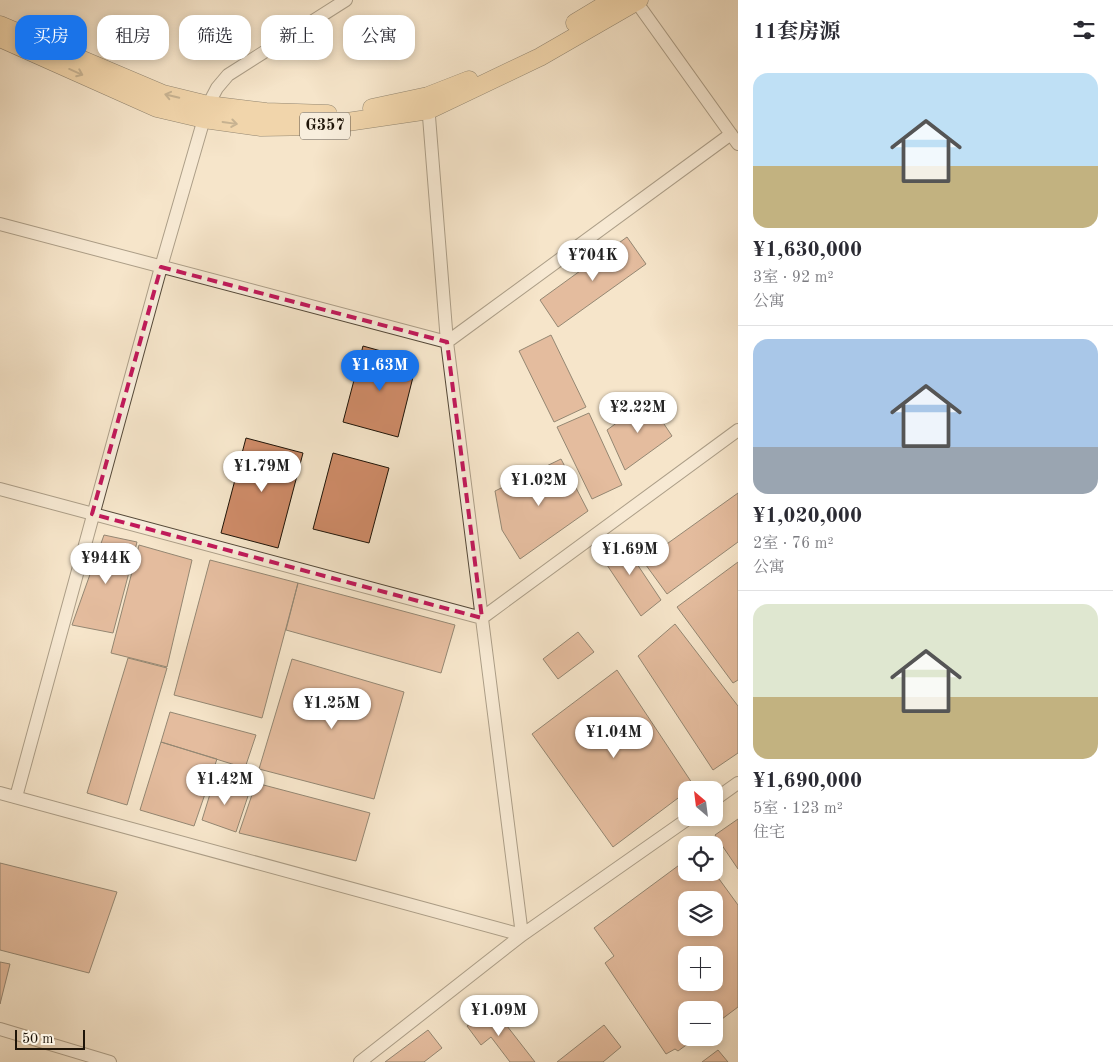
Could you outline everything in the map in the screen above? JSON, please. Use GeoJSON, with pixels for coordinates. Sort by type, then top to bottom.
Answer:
{"type":"FeatureCollection","features":[{"type":"Feature","properties":{"kind":"highway","name":"G357"},"geometry":{"type":"LineString","coordinates":[[428,103],[533,48],[613,0]]}},
{"type":"Feature","properties":{"kind":"highway","name":"G357"},"geometry":{"type":"LineString","coordinates":[[0,38],[157,108],[206,112],[318,115],[428,103],[540,56],[636,1]]}},
{"type":"Feature","properties":{"kind":"highway","name":"G357"},"geometry":{"type":"LineString","coordinates":[[0,25],[206,112]]}},
{"type":"Feature","properties":{"kind":"street"},"geometry":{"type":"LineString","coordinates":[[16,797],[92,514],[206,112],[217,88],[228,75],[346,0]]}},
{"type":"Feature","properties":{"kind":"street"},"geometry":{"type":"LineString","coordinates":[[0,224],[447,342],[735,139],[636,1]]}},
{"type":"Feature","properties":{"kind":"street"},"geometry":{"type":"LineString","coordinates":[[428,103],[447,342],[522,935]]}},
{"type":"Feature","properties":{"kind":"street"},"geometry":{"type":"LineString","coordinates":[[482,618],[738,430]]}},
{"type":"Feature","properties":{"kind":"street"},"geometry":{"type":"LineString","coordinates":[[0,489],[482,618]]}},
{"type":"Feature","properties":{"kind":"street"},"geometry":{"type":"LineString","coordinates":[[723,794],[738,783]]}},
{"type":"Feature","properties":{"kind":"street"},"geometry":{"type":"LineString","coordinates":[[0,793],[522,935]]}},
{"type":"Feature","properties":{"kind":"street"},"geometry":{"type":"LineString","coordinates":[[360,1062],[522,935],[678,826]]}},
{"type":"Feature","properties":{"kind":"street"},"geometry":{"type":"LineString","coordinates":[[0,1029],[110,1062]]}},
{"type":"Feature","properties":{"kind":"highlighted area"},"geometry":{"type":"Polygon","coordinates":[[[161,267],[447,342],[482,618],[92,514],[161,267]]]}},
{"type":"Feature","properties":{"kind":"building"},"geometry":{"type":"Polygon","coordinates":[[[627,237],[646,264],[558,327],[540,300],[627,237]]]}},
{"type":"Feature","properties":{"kind":"building"},"geometry":{"type":"Polygon","coordinates":[[[551,335],[586,407],[554,422],[519,351],[551,335]]]}},
{"type":"Feature","properties":{"kind":"building"},"geometry":{"type":"Polygon","coordinates":[[[363,346],[417,361],[398,437],[343,422],[363,346]]]}},
{"type":"Feature","properties":{"kind":"building"},"geometry":{"type":"Polygon","coordinates":[[[648,400],[672,436],[625,470],[607,430],[648,400]]]}},
{"type":"Feature","properties":{"kind":"building"},"geometry":{"type":"Polygon","coordinates":[[[589,413],[622,485],[592,499],[557,427],[589,413]]]}},
{"type":"Feature","properties":{"kind":"building"},"geometry":{"type":"Polygon","coordinates":[[[246,438],[303,453],[278,548],[221,533],[246,438]]]}},
{"type":"Feature","properties":{"kind":"building"},"geometry":{"type":"Polygon","coordinates":[[[333,453],[389,468],[369,543],[313,529],[333,453]]]}},
{"type":"Feature","properties":{"kind":"building"},"geometry":{"type":"Polygon","coordinates":[[[561,459],[588,511],[520,559],[502,530],[495,491],[561,459]]]}},
{"type":"Feature","properties":{"kind":"building"},"geometry":{"type":"Polygon","coordinates":[[[738,493],[738,542],[667,594],[643,561],[738,493]]]}},
{"type":"Feature","properties":{"kind":"building"},"geometry":{"type":"Polygon","coordinates":[[[104,535],[137,542],[113,633],[72,625],[104,535]]]}},
{"type":"Feature","properties":{"kind":"building"},"geometry":{"type":"Polygon","coordinates":[[[619,537],[661,600],[641,616],[599,553],[619,537]]]}},
{"type":"Feature","properties":{"kind":"building"},"geometry":{"type":"Polygon","coordinates":[[[139,545],[192,560],[167,667],[111,653],[139,545]]]}},
{"type":"Feature","properties":{"kind":"building"},"geometry":{"type":"Polygon","coordinates":[[[210,560],[298,583],[262,718],[174,695],[210,560]]]}},
{"type":"Feature","properties":{"kind":"building"},"geometry":{"type":"Polygon","coordinates":[[[738,562],[738,680],[733,683],[677,607],[738,562]]]}},
{"type":"Feature","properties":{"kind":"building"},"geometry":{"type":"Polygon","coordinates":[[[298,583],[455,625],[441,673],[286,630],[298,583]]]}},
{"type":"Feature","properties":{"kind":"building"},"geometry":{"type":"Polygon","coordinates":[[[675,624],[738,706],[738,753],[713,770],[638,656],[675,624]]]}},
{"type":"Feature","properties":{"kind":"building"},"geometry":{"type":"Polygon","coordinates":[[[578,632],[594,652],[558,679],[543,659],[578,632]]]}},
{"type":"Feature","properties":{"kind":"building"},"geometry":{"type":"Polygon","coordinates":[[[128,658],[167,668],[127,805],[87,793],[128,658]]]}},
{"type":"Feature","properties":{"kind":"building"},"geometry":{"type":"Polygon","coordinates":[[[292,659],[404,692],[374,799],[259,769],[292,659]]]}},
{"type":"Feature","properties":{"kind":"building"},"geometry":{"type":"Polygon","coordinates":[[[617,670],[691,781],[678,781],[678,798],[613,847],[532,734],[617,670]]]}},
{"type":"Feature","properties":{"kind":"building"},"geometry":{"type":"Polygon","coordinates":[[[170,712],[256,735],[245,768],[161,742],[170,712]]]}},
{"type":"Feature","properties":{"kind":"building"},"geometry":{"type":"Polygon","coordinates":[[[161,742],[217,759],[194,826],[140,810],[161,742]]]}},
{"type":"Feature","properties":{"kind":"building"},"geometry":{"type":"Polygon","coordinates":[[[214,781],[249,793],[236,832],[202,820],[214,781]]]}},
{"type":"Feature","properties":{"kind":"building"},"geometry":{"type":"Polygon","coordinates":[[[256,783],[370,813],[356,861],[239,833],[256,783]]]}},
{"type":"Feature","properties":{"kind":"building"},"geometry":{"type":"Polygon","coordinates":[[[738,819],[738,869],[723,847],[723,836],[715,835],[738,819]]]}},
{"type":"Feature","properties":{"kind":"building"},"geometry":{"type":"Polygon","coordinates":[[[0,863],[117,892],[89,973],[0,950],[0,863]]]}},
{"type":"Feature","properties":{"kind":"building"},"geometry":{"type":"Polygon","coordinates":[[[678,866],[678,881],[721,881],[738,905],[738,1007],[723,1018],[723,1001],[678,1001],[678,1046],[685,1046],[678,1051],[675,1049],[666,1054],[605,963],[614,956],[594,928],[678,866]]]}},
{"type":"Feature","properties":{"kind":"building"},"geometry":{"type":"Polygon","coordinates":[[[0,962],[10,964],[0,1004],[0,962]]]}},
{"type":"Feature","properties":{"kind":"building"},"geometry":{"type":"Polygon","coordinates":[[[493,1008],[535,1062],[510,1062],[491,1037],[481,1045],[467,1026],[493,1008]]]}},
{"type":"Feature","properties":{"kind":"building"},"geometry":{"type":"Polygon","coordinates":[[[604,1025],[621,1047],[603,1062],[557,1062],[604,1025]]]}},
{"type":"Feature","properties":{"kind":"building"},"geometry":{"type":"Polygon","coordinates":[[[428,1030],[442,1048],[424,1062],[385,1062],[428,1030]]]}},
{"type":"Feature","properties":{"kind":"building"},"geometry":{"type":"Polygon","coordinates":[[[718,1050],[728,1062],[702,1062],[718,1050]]]}}]}
